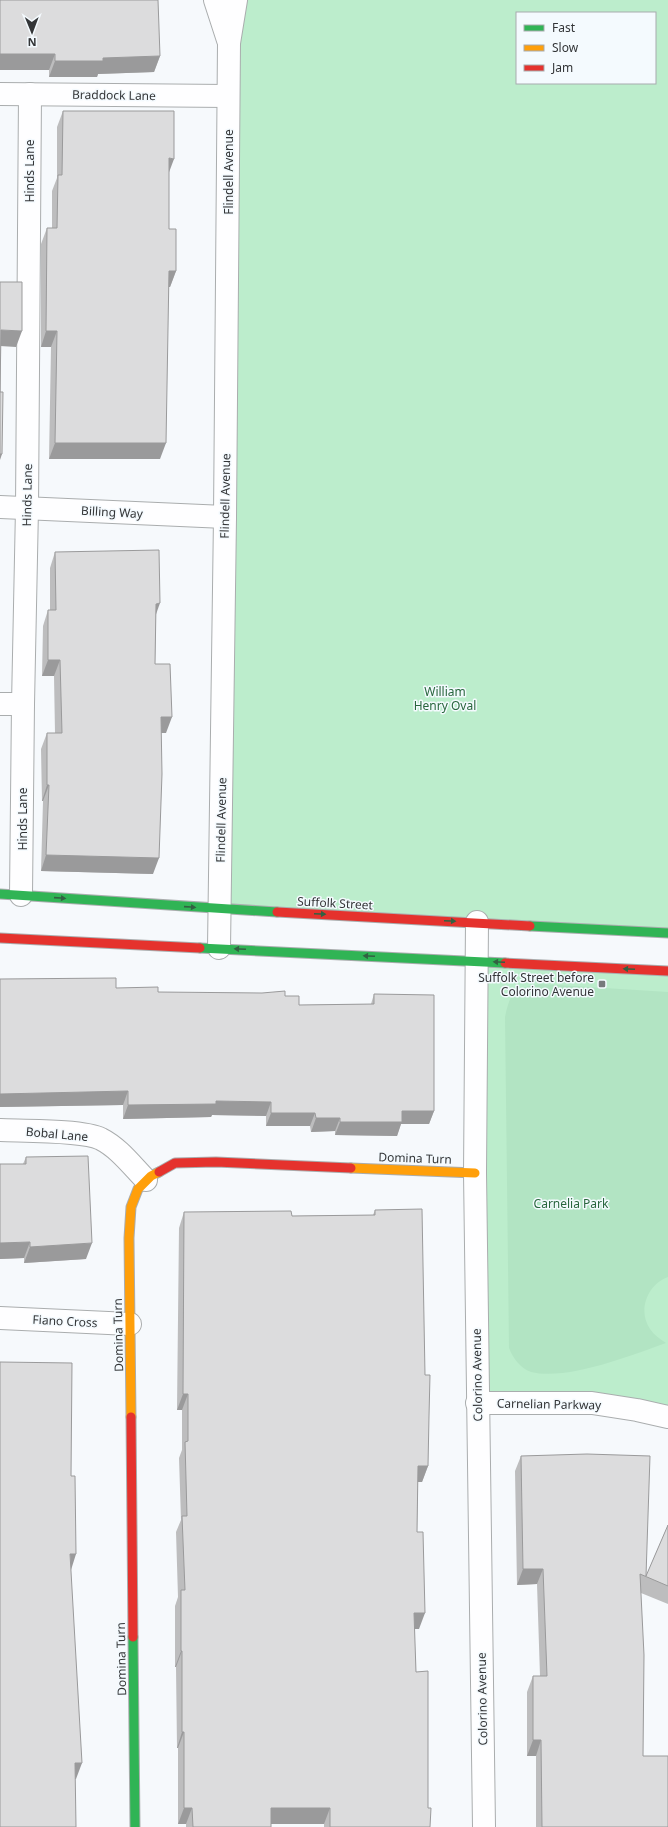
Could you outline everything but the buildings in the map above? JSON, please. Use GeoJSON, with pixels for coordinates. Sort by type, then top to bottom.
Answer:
{"type":"FeatureCollection","features":[{"type":"Feature","properties":{"kind":"street","name":"Flindell Avenue"},"geometry":{"type":"LineString","coordinates":[[215,0],[228,43]]}},
{"type":"Feature","properties":{"kind":"street","name":"Flindell Avenue"},"geometry":{"type":"LineString","coordinates":[[219,948],[225,517],[228,43],[236,0]]}},
{"type":"Feature","properties":{"kind":"street","name":"Braddock Lane"},"geometry":{"type":"LineString","coordinates":[[0,94],[228,96]]}},
{"type":"Feature","properties":{"kind":"street","name":"Hinds Lane"},"geometry":{"type":"LineString","coordinates":[[22,895],[30,94]]}},
{"type":"Feature","properties":{"kind":"street","name":"Billing Way"},"geometry":{"type":"LineString","coordinates":[[0,507],[225,517]]}},
{"type":"Feature","properties":{"kind":"street"},"geometry":{"type":"LineString","coordinates":[[0,704],[23,704]]}},
{"type":"Feature","properties":{"kind":"street","name":"Suffolk Street"},"geometry":{"type":"LineString","coordinates":[[0,894],[220,909],[668,933]]}},
{"type":"Feature","properties":{"kind":"street","name":"Colorino Avenue"},"geometry":{"type":"LineString","coordinates":[[477,922],[475,1172],[484,1827]]}},
{"type":"Feature","properties":{"kind":"street"},"geometry":{"type":"LineString","coordinates":[[0,938],[668,971]]}},
{"type":"Feature","properties":{"kind":"street","name":"Bobal Lane"},"geometry":{"type":"LineString","coordinates":[[0,1130],[77,1134],[100,1138],[117,1151],[146,1180]]}},
{"type":"Feature","properties":{"kind":"street","name":"Domina Turn"},"geometry":{"type":"LineString","coordinates":[[135,1827],[129,1238],[131,1207],[138,1189],[151,1176],[175,1163],[216,1162],[475,1172]]}},
{"type":"Feature","properties":{"kind":"street","name":"Fiano Cross"},"geometry":{"type":"LineString","coordinates":[[0,1318],[130,1324]]}},
{"type":"Feature","properties":{"kind":"street","name":"Carnelian Parkway"},"geometry":{"type":"LineString","coordinates":[[477,1403],[592,1404],[637,1410],[668,1417]]}},
{"type":"Feature","properties":{"kind":"green space","name":"William Henry Oval"},"geometry":{"type":"Polygon","coordinates":[[[236,0],[668,0],[668,933],[220,909],[236,0]]]}},
{"type":"Feature","properties":{"kind":"green space","name":"Carnelia Park"},"geometry":{"type":"Polygon","coordinates":[[[477,961],[668,971],[668,1417],[477,1403],[477,961]]]}},
{"type":"Feature","properties":{"kind":"green space","name":"Carnelia Park"},"geometry":{"type":"Polygon","coordinates":[[[541,984],[668,992],[668,1277],[655,1285],[647,1298],[645,1306],[646,1322],[657,1337],[666,1343],[618,1360],[581,1370],[546,1374],[531,1372],[523,1368],[515,1359],[509,1348],[505,1017],[509,1002],[515,993],[525,987],[541,984]]]}},
{"type":"Feature","properties":{"kind":"traffic: fast"},"geometry":{"type":"LineString","coordinates":[[0,894],[277,912]]}},
{"type":"Feature","properties":{"kind":"traffic: fast"},"geometry":{"type":"LineString","coordinates":[[530,926],[668,933]]}},
{"type":"Feature","properties":{"kind":"traffic: fast"},"geometry":{"type":"LineString","coordinates":[[200,948],[505,963]]}},
{"type":"Feature","properties":{"kind":"traffic: fast"},"geometry":{"type":"LineString","coordinates":[[133,1637],[135,1827]]}},
{"type":"Feature","properties":{"kind":"traffic: slow"},"geometry":{"type":"LineString","coordinates":[[351,1168],[475,1173]]}},
{"type":"Feature","properties":{"kind":"traffic: slow"},"geometry":{"type":"LineString","coordinates":[[131,1417],[129,1238],[131,1207],[138,1189],[151,1176],[159,1172]]}},
{"type":"Feature","properties":{"kind":"traffic: jam"},"geometry":{"type":"LineString","coordinates":[[277,912],[530,926]]}},
{"type":"Feature","properties":{"kind":"traffic: jam"},"geometry":{"type":"LineString","coordinates":[[0,938],[200,948]]}},
{"type":"Feature","properties":{"kind":"traffic: jam"},"geometry":{"type":"LineString","coordinates":[[505,963],[668,971]]}},
{"type":"Feature","properties":{"kind":"traffic: jam"},"geometry":{"type":"LineString","coordinates":[[159,1172],[175,1163],[216,1162],[351,1168]]}},
{"type":"Feature","properties":{"kind":"traffic: jam"},"geometry":{"type":"LineString","coordinates":[[131,1417],[133,1637]]}},
{"type":"Feature","properties":{"kind":"place","name":"Suffolk Street before Colorino Avenue"},"geometry":{"type":"Point","coordinates":[602,984]}}]}
